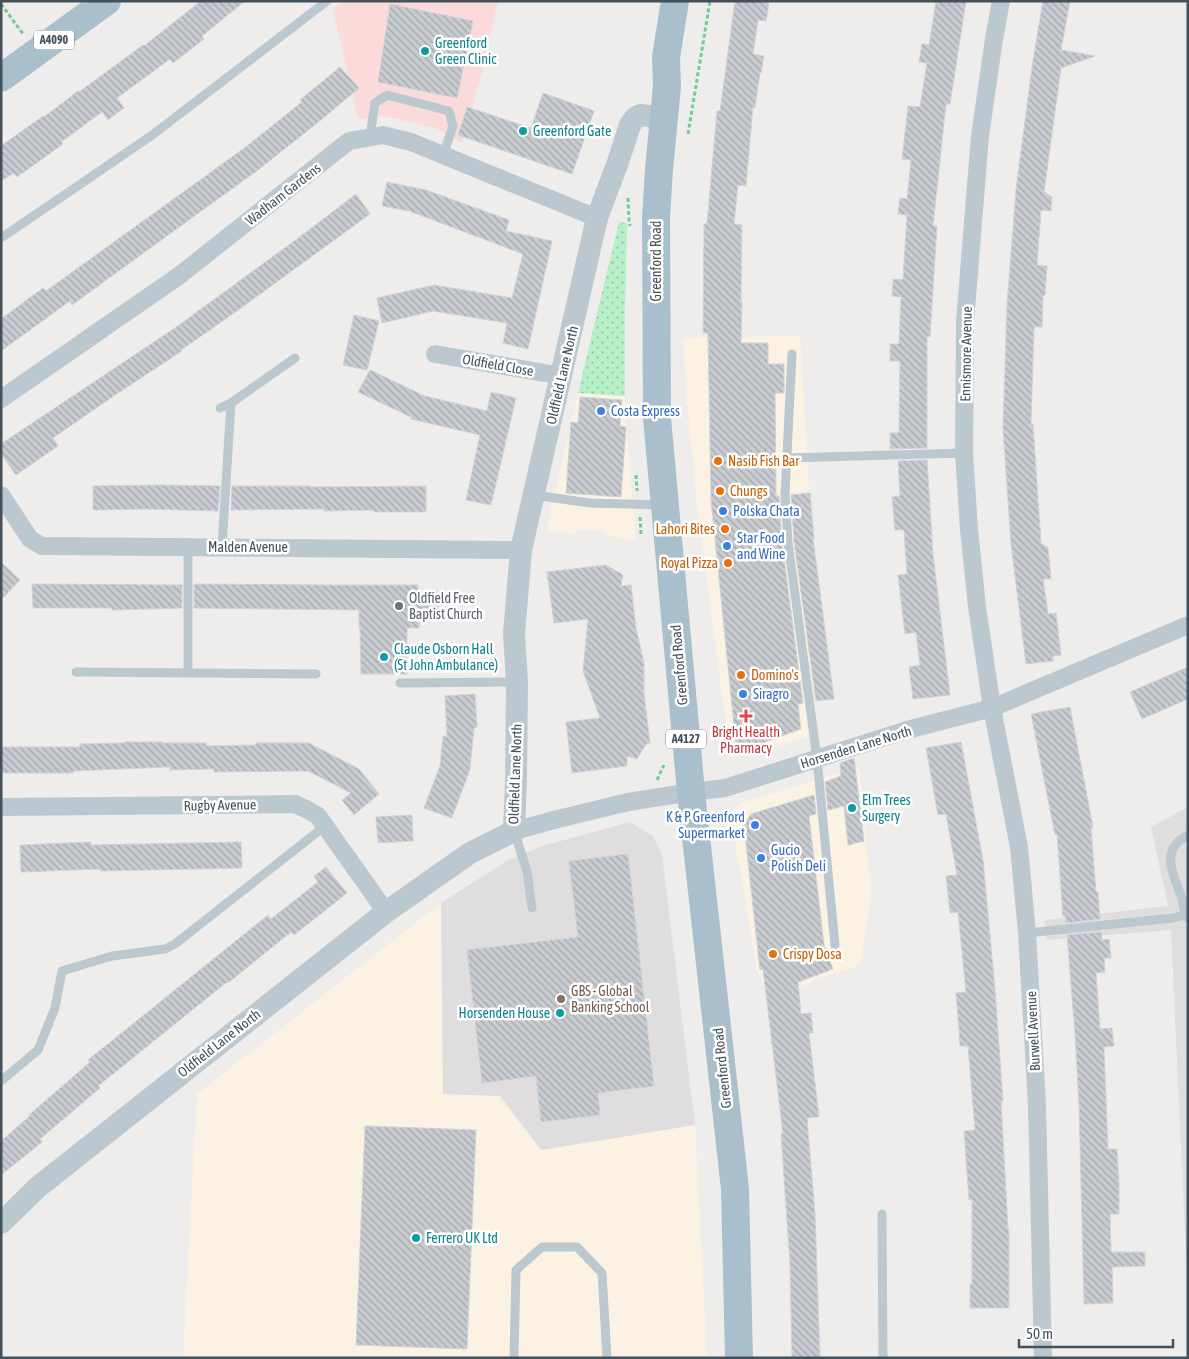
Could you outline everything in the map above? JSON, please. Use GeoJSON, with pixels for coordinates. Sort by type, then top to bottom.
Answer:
{"type":"FeatureCollection","features":[{"type":"Feature","properties":{"kind":"main road","name":"A4090"},"geometry":{"type":"LineString","coordinates":[[1,78],[107,1]]}},
{"type":"Feature","properties":{"kind":"main road","name":"Greenford Road"},"geometry":{"type":"LineString","coordinates":[[675,1],[666,57],[667,86],[658,183],[656,237],[657,418],[691,792],[735,1189],[739,1358]]}},
{"type":"Feature","properties":{"kind":"street","name":"Ennismore Avenue"},"geometry":{"type":"LineString","coordinates":[[992,708],[977,607],[969,529],[964,453],[965,322],[980,136],[1001,1]]}},
{"type":"Feature","properties":{"kind":"street","name":"Oldfield Lane North"},"geometry":{"type":"LineString","coordinates":[[1,1223],[45,1182],[386,912],[470,853],[514,831],[517,682],[514,634],[521,550],[597,218],[630,125],[640,115],[664,118]]}},
{"type":"Feature","properties":{"kind":"street","name":"Wadham Gardens"},"geometry":{"type":"LineString","coordinates":[[1,399],[180,275],[349,142],[370,136],[384,135],[411,142],[597,218]]}},
{"type":"Feature","properties":{"kind":"street","name":"Oldfield Close"},"geometry":{"type":"LineString","coordinates":[[435,354],[562,376]]}},
{"type":"Feature","properties":{"kind":"street","name":"Malden Avenue"},"geometry":{"type":"LineString","coordinates":[[1,495],[30,539],[42,546],[188,548],[222,546],[521,550]]}},
{"type":"Feature","properties":{"kind":"street","name":"Horsenden Lane North"},"geometry":{"type":"LineString","coordinates":[[514,831],[628,802],[725,788],[908,730],[992,708],[1188,625]]}},
{"type":"Feature","properties":{"kind":"street","name":"Burwell Avenue"},"geometry":{"type":"LineString","coordinates":[[992,708],[1019,847],[1027,933],[1037,1105],[1043,1358]]}},
{"type":"Feature","properties":{"kind":"street","name":"Rugby Avenue"},"geometry":{"type":"LineString","coordinates":[[1,807],[295,804],[318,816],[386,912]]}},
{"type":"Feature","properties":{"kind":"lane"},"geometry":{"type":"LineString","coordinates":[[1,238],[151,136],[326,1]]}},
{"type":"Feature","properties":{"kind":"lane"},"geometry":{"type":"LineString","coordinates":[[370,136],[375,103],[387,96],[449,111],[453,126],[443,155]]}},
{"type":"Feature","properties":{"kind":"lane"},"geometry":{"type":"LineString","coordinates":[[792,354],[785,494],[788,542],[817,759],[835,945]]}},
{"type":"Feature","properties":{"kind":"lane"},"geometry":{"type":"LineString","coordinates":[[220,408],[231,403],[296,358]]}},
{"type":"Feature","properties":{"kind":"lane"},"geometry":{"type":"LineString","coordinates":[[222,546],[231,403]]}},
{"type":"Feature","properties":{"kind":"lane"},"geometry":{"type":"LineString","coordinates":[[786,458],[964,453]]}},
{"type":"Feature","properties":{"kind":"lane"},"geometry":{"type":"LineString","coordinates":[[534,495],[590,503],[665,505]]}},
{"type":"Feature","properties":{"kind":"lane"},"geometry":{"type":"LineString","coordinates":[[188,548],[188,672]]}},
{"type":"Feature","properties":{"kind":"lane"},"geometry":{"type":"LineString","coordinates":[[76,672],[316,674]]}},
{"type":"Feature","properties":{"kind":"lane"},"geometry":{"type":"LineString","coordinates":[[400,683],[517,682]]}},
{"type":"Feature","properties":{"kind":"lane"},"geometry":{"type":"LineString","coordinates":[[1,1081],[38,1050],[56,1008],[62,970],[112,956],[165,949],[175,944],[325,826]]}},
{"type":"Feature","properties":{"kind":"lane"},"geometry":{"type":"LineString","coordinates":[[514,831],[527,871],[532,908]]}},
{"type":"Feature","properties":{"kind":"lane"},"geometry":{"type":"LineString","coordinates":[[1027,933],[1186,917],[1182,899],[1170,867],[1172,852],[1177,842],[1188,835]]}},
{"type":"Feature","properties":{"kind":"lane"},"geometry":{"type":"LineString","coordinates":[[882,1214],[884,1358]]}},
{"type":"Feature","properties":{"kind":"lane"},"geometry":{"type":"LineString","coordinates":[[514,1358],[516,1270],[542,1247],[576,1247],[602,1274],[607,1358]]}},
{"type":"Feature","properties":{"kind":"path"},"geometry":{"type":"LineString","coordinates":[[688,137],[710,1]]}},
{"type":"Feature","properties":{"kind":"path"},"geometry":{"type":"LineString","coordinates":[[1,4],[36,53]]}},
{"type":"Feature","properties":{"kind":"shaded area"},"geometry":{"type":"Polygon","coordinates":[[[344,1],[498,1],[481,76],[462,143],[438,129],[385,116],[358,119],[333,9],[344,1]]]}},
{"type":"Feature","properties":{"kind":"shaded area"},"geometry":{"type":"Polygon","coordinates":[[[800,336],[809,491],[791,493],[818,735],[744,754],[729,747],[698,513],[683,338],[800,336]]]}},
{"type":"Feature","properties":{"kind":"shaded area"},"geometry":{"type":"Polygon","coordinates":[[[578,393],[625,396],[636,542],[606,535],[602,531],[578,529],[574,534],[547,530],[578,393]]]}},
{"type":"Feature","properties":{"kind":"shaded area"},"geometry":{"type":"Polygon","coordinates":[[[859,767],[871,892],[861,964],[771,997],[757,971],[730,813],[741,803],[859,767]]]}},
{"type":"Feature","properties":{"kind":"shaded area"},"geometry":{"type":"Polygon","coordinates":[[[1188,807],[1187,1279],[1171,930],[1046,940],[1045,920],[1168,906],[1151,827],[1188,807]]]}},
{"type":"Feature","properties":{"kind":"shaded area","name":"GBS - Global Banking School"},"geometry":{"type":"Polygon","coordinates":[[[630,822],[653,836],[662,855],[695,1125],[541,1150],[500,1096],[443,1094],[441,903],[510,859],[542,846],[630,822]]]}},
{"type":"Feature","properties":{"kind":"shaded area"},"geometry":{"type":"Polygon","coordinates":[[[441,903],[443,1094],[500,1096],[541,1150],[695,1125],[707,1358],[183,1358],[197,1094],[441,903]]]}},
{"type":"Feature","properties":{"kind":"green space"},"geometry":{"type":"Polygon","coordinates":[[[619,222],[627,223],[625,396],[578,393],[619,222]]]}},
{"type":"Feature","properties":{"kind":"building"},"geometry":{"type":"Polygon","coordinates":[[[201,1],[245,1],[202,36],[204,39],[173,63],[170,59],[117,98],[124,108],[108,120],[102,112],[61,142],[63,144],[17,177],[14,173],[1,181],[1,146],[144,46],[201,1]]]}},
{"type":"Feature","properties":{"kind":"building"},"geometry":{"type":"Polygon","coordinates":[[[735,1],[769,3],[766,21],[758,20],[753,54],[764,56],[755,108],[753,107],[746,186],[738,185],[734,224],[742,225],[741,343],[768,343],[768,364],[784,364],[784,393],[775,393],[776,496],[779,496],[782,543],[803,703],[798,704],[801,729],[744,750],[736,745],[711,500],[708,333],[703,333],[704,224],[707,224],[717,111],[720,111],[735,1]]]}},
{"type":"Feature","properties":{"kind":"building"},"geometry":{"type":"Polygon","coordinates":[[[936,1],[966,1],[950,104],[946,104],[933,226],[937,226],[930,337],[927,336],[927,448],[890,449],[890,433],[899,433],[900,361],[890,361],[890,344],[899,344],[901,297],[892,296],[893,279],[903,280],[907,215],[898,214],[900,198],[907,199],[911,160],[902,159],[908,106],[920,107],[927,63],[919,62],[922,44],[929,45],[936,1]]]}},
{"type":"Feature","properties":{"kind":"building"},"geometry":{"type":"Polygon","coordinates":[[[1043,1],[1070,1],[1061,50],[1095,56],[1061,68],[1044,192],[1052,197],[1051,211],[1041,210],[1037,265],[1047,266],[1045,295],[1043,296],[1042,327],[1034,327],[1031,425],[1033,424],[1041,543],[1048,548],[1051,579],[1043,579],[1048,614],[1056,613],[1061,655],[1053,656],[1053,661],[1026,664],[1011,544],[1003,429],[1007,305],[1016,189],[1033,60],[1043,1]]]}},
{"type":"Feature","properties":{"kind":"building","name":"Greenford Green Clinic"},"geometry":{"type":"Polygon","coordinates":[[[390,4],[473,21],[457,98],[378,82],[390,4]]]}},
{"type":"Feature","properties":{"kind":"building"},"geometry":{"type":"Polygon","coordinates":[[[340,67],[359,88],[321,120],[258,170],[72,305],[70,301],[1,351],[1,319],[43,288],[46,291],[243,149],[302,102],[300,100],[340,67]]]}},
{"type":"Feature","properties":{"kind":"building","name":"Greenford Gate"},"geometry":{"type":"Polygon","coordinates":[[[543,93],[594,111],[572,174],[458,135],[467,107],[531,128],[543,93]]]}},
{"type":"Feature","properties":{"kind":"building"},"geometry":{"type":"Polygon","coordinates":[[[387,182],[426,190],[509,220],[506,231],[552,241],[528,349],[503,343],[507,323],[433,311],[382,323],[377,298],[434,285],[512,298],[523,254],[409,211],[382,206],[387,182]]]}},
{"type":"Feature","properties":{"kind":"building"},"geometry":{"type":"Polygon","coordinates":[[[356,194],[370,214],[182,351],[53,438],[58,446],[16,475],[1,454],[1,444],[175,328],[356,194]]]}},
{"type":"Feature","properties":{"kind":"building"},"geometry":{"type":"Polygon","coordinates":[[[354,315],[379,321],[367,370],[343,365],[354,315]]]}},
{"type":"Feature","properties":{"kind":"building"},"geometry":{"type":"Polygon","coordinates":[[[370,370],[425,396],[487,411],[491,392],[516,398],[491,505],[466,500],[480,435],[411,419],[411,417],[358,392],[370,370]]]}},
{"type":"Feature","properties":{"kind":"building"},"geometry":{"type":"Polygon","coordinates":[[[580,397],[622,400],[620,426],[626,427],[621,497],[566,493],[571,422],[578,423],[580,397]]]}},
{"type":"Feature","properties":{"kind":"building"},"geometry":{"type":"Polygon","coordinates":[[[927,460],[933,554],[950,695],[913,699],[909,667],[920,665],[916,632],[905,634],[898,575],[907,574],[904,530],[895,530],[892,497],[900,496],[898,461],[927,460]]]}},
{"type":"Feature","properties":{"kind":"building"},"geometry":{"type":"Polygon","coordinates":[[[93,486],[220,486],[218,511],[93,510],[93,486]]]}},
{"type":"Feature","properties":{"kind":"building"},"geometry":{"type":"Polygon","coordinates":[[[232,486],[426,486],[426,512],[324,511],[324,509],[231,510],[232,486]]]}},
{"type":"Feature","properties":{"kind":"building"},"geometry":{"type":"Polygon","coordinates":[[[810,493],[813,539],[834,699],[816,701],[794,541],[791,495],[810,493]]]}},
{"type":"Feature","properties":{"kind":"building"},"geometry":{"type":"Polygon","coordinates":[[[1,562],[20,580],[1,600],[1,562]]]}},
{"type":"Feature","properties":{"kind":"building"},"geometry":{"type":"Polygon","coordinates":[[[606,565],[623,575],[621,586],[631,585],[636,628],[644,663],[644,695],[650,743],[646,744],[637,759],[627,756],[627,766],[572,773],[566,722],[600,718],[583,671],[588,619],[554,623],[547,572],[606,565]]]}},
{"type":"Feature","properties":{"kind":"building"},"geometry":{"type":"Polygon","coordinates":[[[32,584],[182,585],[182,608],[112,610],[112,608],[33,608],[32,584]]]}},
{"type":"Feature","properties":{"kind":"building"},"geometry":{"type":"Polygon","coordinates":[[[194,585],[418,585],[418,592],[438,592],[438,619],[419,620],[419,628],[407,628],[407,674],[361,674],[359,610],[194,608],[194,585]]]}},
{"type":"Feature","properties":{"kind":"building"},"geometry":{"type":"Polygon","coordinates":[[[1188,667],[1188,699],[1142,719],[1130,692],[1188,667]]]}},
{"type":"Feature","properties":{"kind":"building"},"geometry":{"type":"Polygon","coordinates":[[[475,694],[477,727],[474,728],[470,769],[452,818],[424,808],[440,766],[443,736],[447,737],[445,696],[475,694]]]}},
{"type":"Feature","properties":{"kind":"building"},"geometry":{"type":"Polygon","coordinates":[[[1070,707],[1093,827],[1091,828],[1100,919],[1066,923],[1065,915],[1063,916],[1057,834],[1055,835],[1031,714],[1070,707]]]}},
{"type":"Feature","properties":{"kind":"building"},"geometry":{"type":"Polygon","coordinates":[[[124,742],[206,743],[206,746],[256,745],[256,743],[309,743],[359,769],[379,794],[354,815],[342,800],[351,793],[308,771],[214,772],[214,769],[170,770],[170,767],[73,771],[73,773],[1,773],[1,747],[80,747],[80,744],[124,742]]]}},
{"type":"Feature","properties":{"kind":"building"},"geometry":{"type":"Polygon","coordinates":[[[961,742],[983,860],[995,989],[1009,1229],[1009,1308],[970,1308],[970,1284],[972,1284],[972,1199],[969,1200],[964,1131],[975,1130],[968,1046],[960,1046],[956,993],[966,992],[958,912],[950,913],[946,876],[957,875],[946,814],[938,815],[926,748],[961,742]]]}},
{"type":"Feature","properties":{"kind":"building","name":"Elm Trees Surgery"},"geometry":{"type":"Polygon","coordinates":[[[854,758],[864,841],[848,845],[844,806],[828,810],[825,782],[841,776],[840,763],[854,758]]]}},
{"type":"Feature","properties":{"kind":"building"},"geometry":{"type":"Polygon","coordinates":[[[814,795],[816,814],[809,816],[824,945],[833,969],[798,982],[801,1014],[811,1013],[813,1033],[809,1033],[819,1117],[807,1118],[815,1214],[820,1358],[792,1358],[790,1264],[781,1134],[783,1134],[763,969],[760,970],[744,825],[751,814],[814,795]]]}},
{"type":"Feature","properties":{"kind":"building"},"geometry":{"type":"Polygon","coordinates":[[[412,815],[413,841],[378,843],[376,817],[412,815]]]}},
{"type":"Feature","properties":{"kind":"building"},"geometry":{"type":"Polygon","coordinates":[[[91,842],[91,845],[241,842],[242,868],[100,871],[100,869],[21,872],[20,845],[91,842]]]}},
{"type":"Feature","properties":{"kind":"building","name":"Horsenden House"},"geometry":{"type":"Polygon","coordinates":[[[628,854],[654,1086],[598,1093],[600,1115],[541,1122],[536,1076],[482,1083],[467,950],[578,937],[569,861],[628,854]]]}},
{"type":"Feature","properties":{"kind":"building"},"geometry":{"type":"Polygon","coordinates":[[[326,867],[347,893],[294,935],[291,932],[98,1086],[100,1088],[40,1139],[42,1142],[1,1175],[1,1141],[90,1062],[88,1060],[268,915],[271,919],[318,882],[314,876],[326,867]]]}},
{"type":"Feature","properties":{"kind":"building"},"geometry":{"type":"Polygon","coordinates":[[[1101,932],[1102,940],[1109,939],[1111,958],[1104,958],[1105,972],[1096,973],[1100,1029],[1112,1028],[1114,1046],[1104,1047],[1108,1149],[1117,1149],[1119,1184],[1119,1214],[1110,1214],[1111,1252],[1145,1252],[1145,1266],[1112,1267],[1113,1303],[1084,1304],[1079,1105],[1067,935],[1101,932]]]}},
{"type":"Feature","properties":{"kind":"building","name":"Ferrero UK Ltd"},"geometry":{"type":"Polygon","coordinates":[[[365,1126],[476,1130],[467,1349],[356,1345],[365,1126]]]}},
{"type":"Feature","properties":{"kind":"place","name":"Greenford Green Clinic"},"geometry":{"type":"Point","coordinates":[425,51]}},
{"type":"Feature","properties":{"kind":"place","name":"Greenford Gate"},"geometry":{"type":"Point","coordinates":[523,131]}},
{"type":"Feature","properties":{"kind":"place","name":"Costa Express"},"geometry":{"type":"Point","coordinates":[601,411]}},
{"type":"Feature","properties":{"kind":"place","name":"Nasib Fish Bar"},"geometry":{"type":"Point","coordinates":[718,461]}},
{"type":"Feature","properties":{"kind":"place","name":"Chungs"},"geometry":{"type":"Point","coordinates":[720,491]}},
{"type":"Feature","properties":{"kind":"place","name":"Polska Chata"},"geometry":{"type":"Point","coordinates":[723,511]}},
{"type":"Feature","properties":{"kind":"place","name":"Lahori Bites"},"geometry":{"type":"Point","coordinates":[725,529]}},
{"type":"Feature","properties":{"kind":"place","name":"Star Food and Wine"},"geometry":{"type":"Point","coordinates":[727,546]}},
{"type":"Feature","properties":{"kind":"place","name":"Royal Pizza"},"geometry":{"type":"Point","coordinates":[728,563]}},
{"type":"Feature","properties":{"kind":"place","name":"Oldfield Free Baptist Church"},"geometry":{"type":"Point","coordinates":[399,606]}},
{"type":"Feature","properties":{"kind":"place","name":"Claude Osborn Hall (St John Ambulance)"},"geometry":{"type":"Point","coordinates":[384,657]}},
{"type":"Feature","properties":{"kind":"place","name":"Domino's"},"geometry":{"type":"Point","coordinates":[741,675]}},
{"type":"Feature","properties":{"kind":"place","name":"Siragro"},"geometry":{"type":"Point","coordinates":[743,694]}},
{"type":"Feature","properties":{"kind":"place","name":"Bright Health Pharmacy"},"geometry":{"type":"Point","coordinates":[746,716]}},
{"type":"Feature","properties":{"kind":"place","name":"Elm Trees Surgery"},"geometry":{"type":"Point","coordinates":[852,808]}},
{"type":"Feature","properties":{"kind":"place","name":"K & P Greenford Supermarket"},"geometry":{"type":"Point","coordinates":[755,825]}},
{"type":"Feature","properties":{"kind":"place","name":"Gucio Polish Deli"},"geometry":{"type":"Point","coordinates":[761,858]}},
{"type":"Feature","properties":{"kind":"place","name":"Crispy Dosa"},"geometry":{"type":"Point","coordinates":[773,954]}},
{"type":"Feature","properties":{"kind":"place","name":"GBS - Global Banking School"},"geometry":{"type":"Point","coordinates":[561,999]}},
{"type":"Feature","properties":{"kind":"place","name":"Horsenden House"},"geometry":{"type":"Point","coordinates":[560,1013]}},
{"type":"Feature","properties":{"kind":"place","name":"Ferrero UK Ltd"},"geometry":{"type":"Point","coordinates":[416,1238]}}]}
